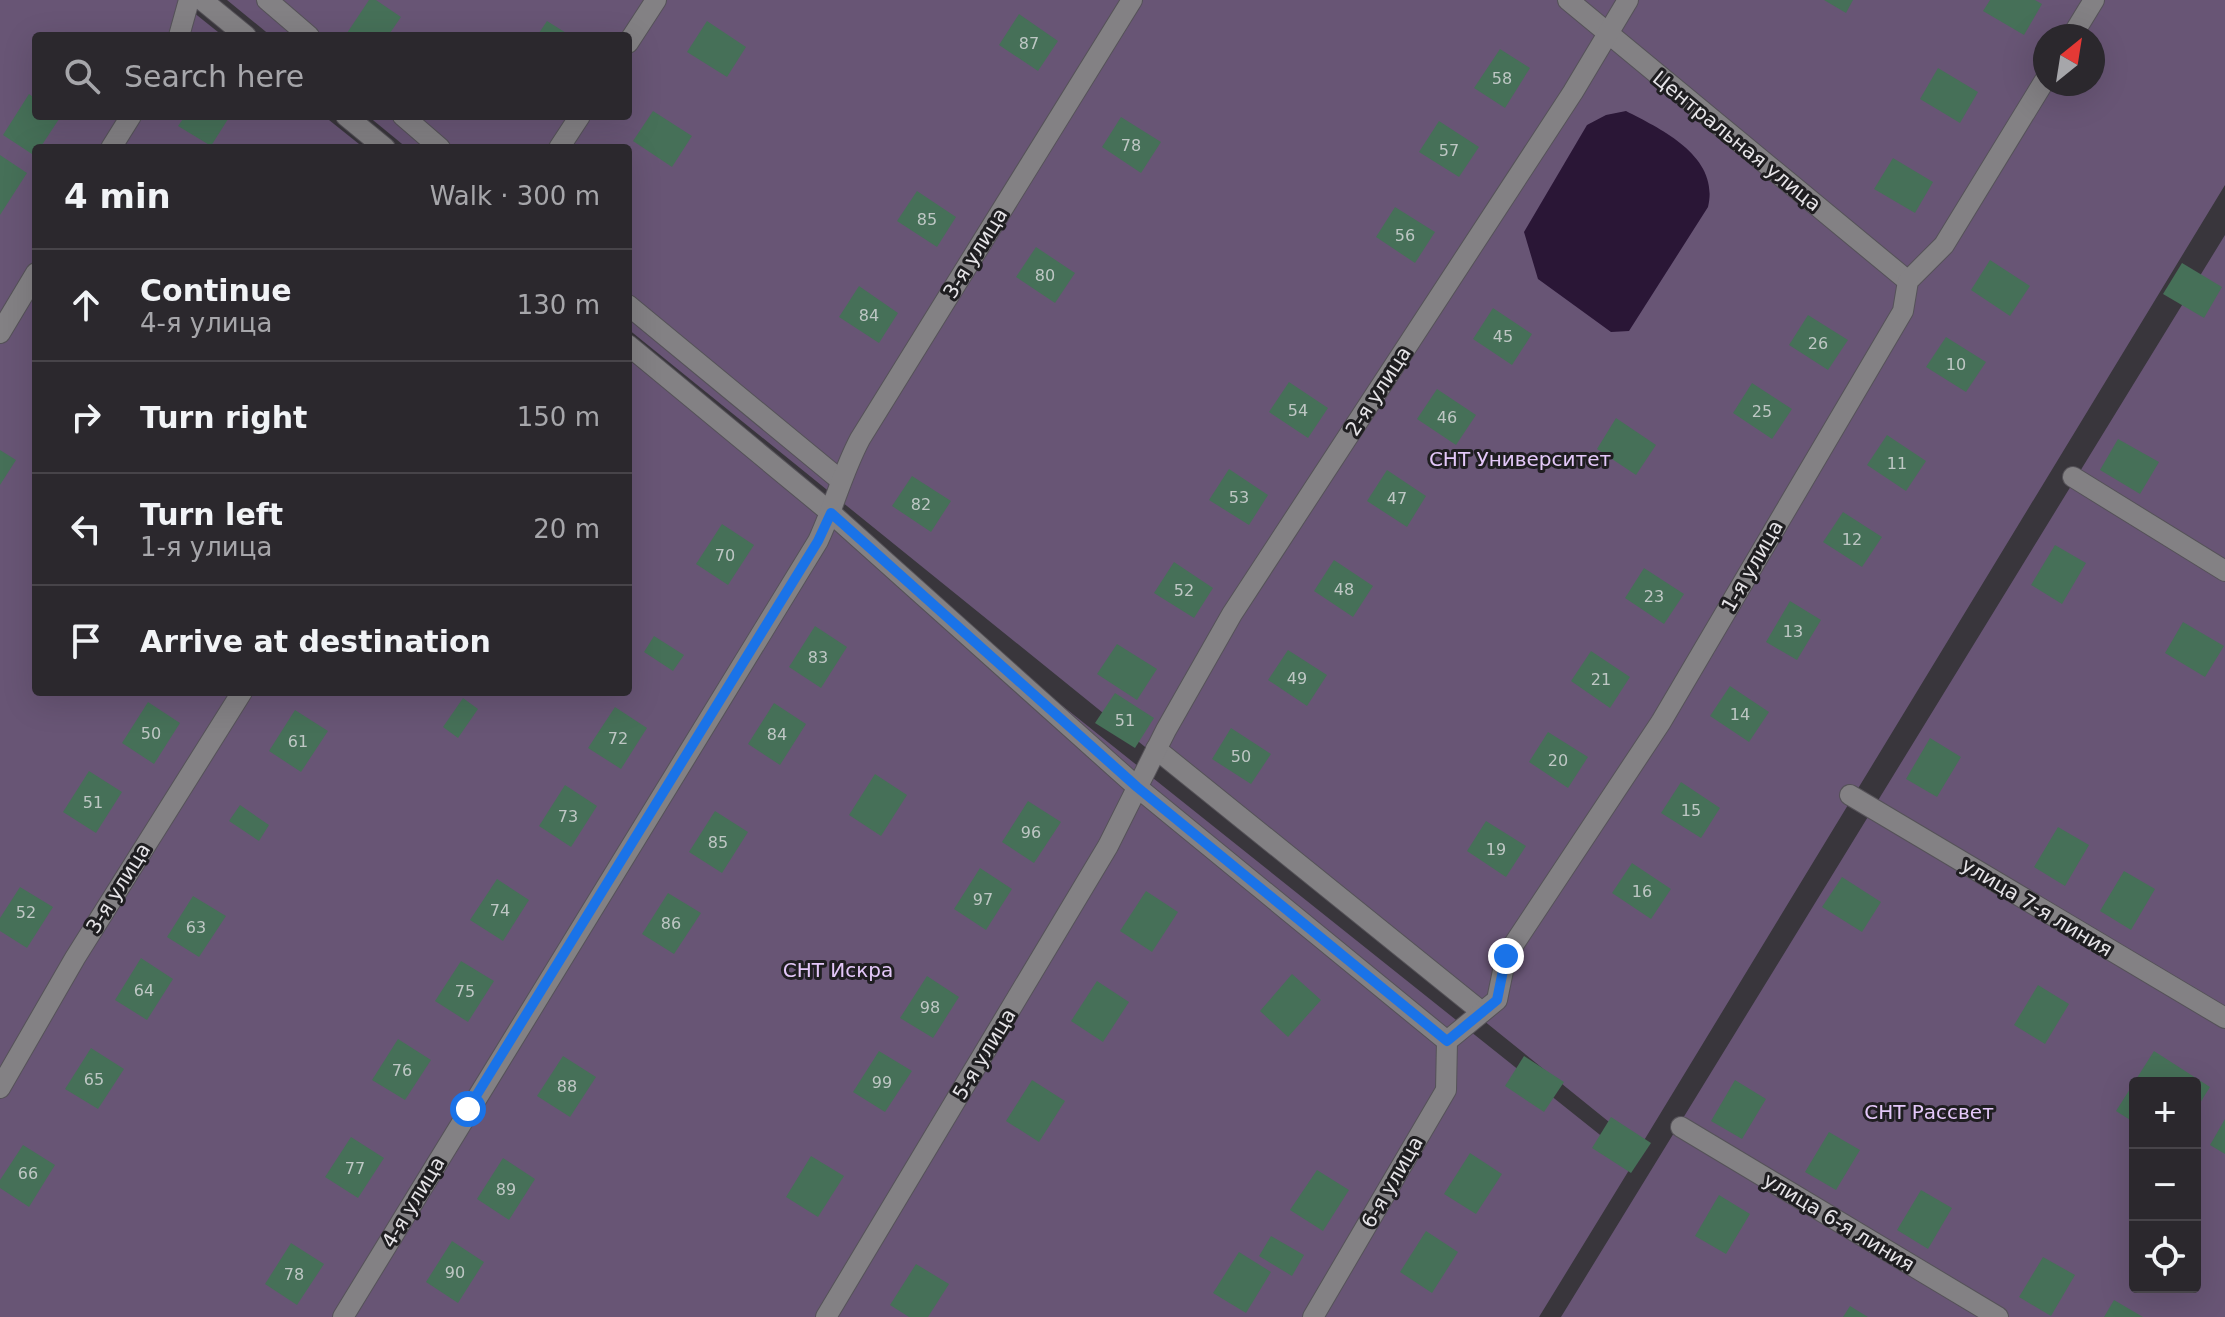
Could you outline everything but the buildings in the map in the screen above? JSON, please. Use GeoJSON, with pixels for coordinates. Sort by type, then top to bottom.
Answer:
{"type":"FeatureCollection","features":[{"type":"Feature","properties":{"kind":"street"},"geometry":{"type":"LineString","coordinates":[[180,32],[189,0]]}},
{"type":"Feature","properties":{"kind":"street"},"geometry":{"type":"LineString","coordinates":[[202,0],[241,32]]}},
{"type":"Feature","properties":{"kind":"street"},"geometry":{"type":"LineString","coordinates":[[267,0],[304,32]]}},
{"type":"Feature","properties":{"kind":"street"},"geometry":{"type":"LineString","coordinates":[[632,37],[656,0]]}},
{"type":"Feature","properties":{"kind":"street","name":"3-я улица"},"geometry":{"type":"LineString","coordinates":[[831,513],[839,479],[860,439],[1132,0]]}},
{"type":"Feature","properties":{"kind":"street","name":"Центральная улица"},"geometry":{"type":"LineString","coordinates":[[1568,0],[1908,281]]}},
{"type":"Feature","properties":{"kind":"street","name":"2-я улица"},"geometry":{"type":"LineString","coordinates":[[1137,787],[1232,614],[1573,92],[1605,33],[1628,0]]}},
{"type":"Feature","properties":{"kind":"street"},"geometry":{"type":"LineString","coordinates":[[2079,24],[2094,0]]}},
{"type":"Feature","properties":{"kind":"street"},"geometry":{"type":"LineString","coordinates":[[1908,281],[1944,245],[2035,96]]}},
{"type":"Feature","properties":{"kind":"street"},"geometry":{"type":"LineString","coordinates":[[114,144],[128,120]]}},
{"type":"Feature","properties":{"kind":"street"},"geometry":{"type":"LineString","coordinates":[[351,120],[380,144]]}},
{"type":"Feature","properties":{"kind":"street"},"geometry":{"type":"LineString","coordinates":[[408,120],[435,144]]}},
{"type":"Feature","properties":{"kind":"street"},"geometry":{"type":"LineString","coordinates":[[562,144],[577,120]]}},
{"type":"Feature","properties":{"kind":"street"},"geometry":{"type":"LineString","coordinates":[[0,333],[32,280]]}},
{"type":"Feature","properties":{"kind":"street","name":"1-я улица"},"geometry":{"type":"LineString","coordinates":[[1447,1041],[1497,1000],[1506,956],[1661,722],[1903,311],[1908,281]]}},
{"type":"Feature","properties":{"kind":"street"},"geometry":{"type":"LineString","coordinates":[[632,308],[839,479]]}},
{"type":"Feature","properties":{"kind":"street"},"geometry":{"type":"LineString","coordinates":[[632,348],[831,513],[1137,787],[1447,1041]]}},
{"type":"Feature","properties":{"kind":"street"},"geometry":{"type":"LineString","coordinates":[[2073,477],[2225,571]]}},
{"type":"Feature","properties":{"kind":"street","name":"4-я улица"},"geometry":{"type":"LineString","coordinates":[[343,1317],[818,541],[831,513]]}},
{"type":"Feature","properties":{"kind":"street","name":"3-я улица"},"geometry":{"type":"LineString","coordinates":[[0,1088],[75,958],[239,696]]}},
{"type":"Feature","properties":{"kind":"street"},"geometry":{"type":"LineString","coordinates":[[1156,749],[1482,1012]]}},
{"type":"Feature","properties":{"kind":"street","name":"5-я улица"},"geometry":{"type":"LineString","coordinates":[[826,1317],[1108,846],[1137,787]]}},
{"type":"Feature","properties":{"kind":"street","name":"улица 7-я линия"},"geometry":{"type":"LineString","coordinates":[[1850,795],[2225,1018]]}},
{"type":"Feature","properties":{"kind":"street","name":"6-я улица"},"geometry":{"type":"LineString","coordinates":[[1313,1317],[1446,1090],[1447,1041]]}},
{"type":"Feature","properties":{"kind":"street","name":"улица 6-я линия"},"geometry":{"type":"LineString","coordinates":[[1681,1127],[1998,1317]]}},
{"type":"Feature","properties":{"kind":"green space","name":"СНТ Искра"},"geometry":{"type":"Polygon","coordinates":[[[0,0],[178,0],[218,32],[32,32],[32,120],[329,120],[359,144],[32,144],[32,696],[632,696],[632,362],[1634,1162],[1539,1317],[0,1317],[0,0]]]}},
{"type":"Feature","properties":{"kind":"green space","name":"СНТ Университет"},"geometry":{"type":"Polygon","coordinates":[[[227,0],[2225,0],[2225,185],[1640,1147],[632,332],[632,144],[402,144],[373,120],[632,120],[632,32],[266,32],[227,0]]]}},
{"type":"Feature","properties":{"kind":"green space","name":"СНТ Рассвет"},"geometry":{"type":"Polygon","coordinates":[[[2225,235],[2225,1317],[1561,1317],[2225,235]]]}},
{"type":"Feature","properties":{"kind":"shaded area"},"geometry":{"type":"Polygon","coordinates":[[[1626,111],[1671,137],[1697,160],[1709,189],[1708,207],[1629,331],[1611,332],[1538,279],[1524,232],[1587,125],[1606,115],[1626,111]]]}},
{"type":"Feature","properties":{"kind":"route"},"geometry":{"type":"LineString","coordinates":[[468,1109],[818,541],[831,513],[1137,787],[1447,1041],[1497,1000],[1506,956]]}}]}
